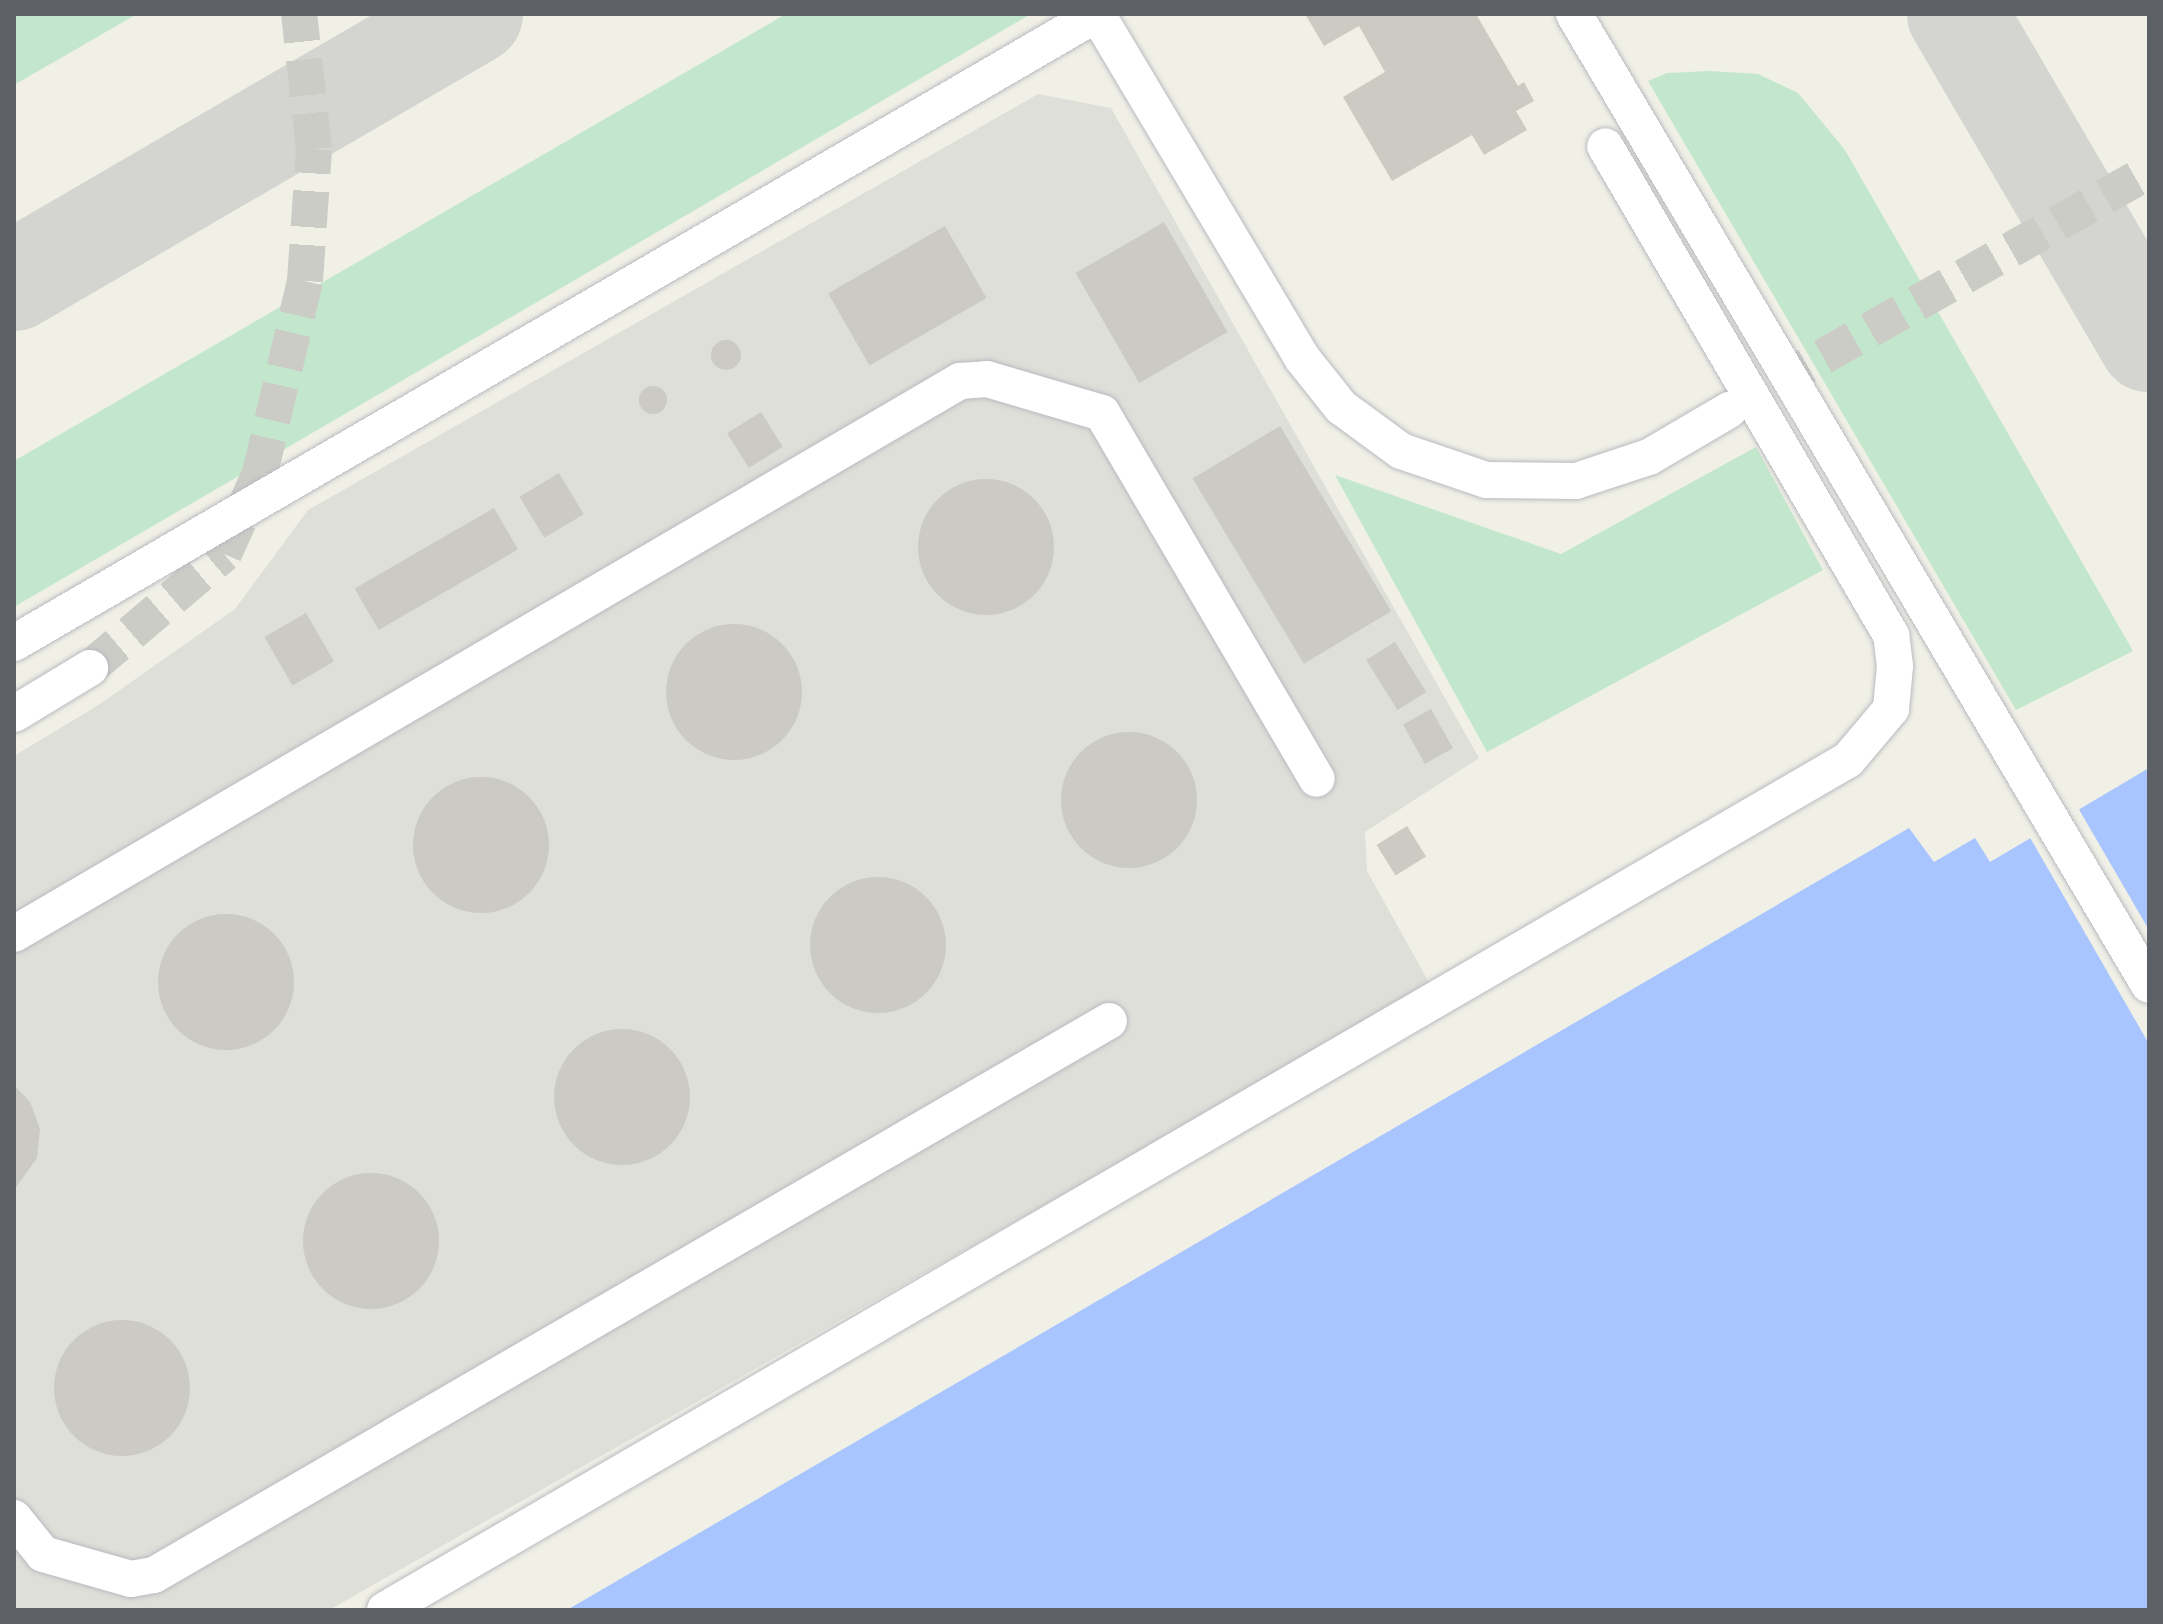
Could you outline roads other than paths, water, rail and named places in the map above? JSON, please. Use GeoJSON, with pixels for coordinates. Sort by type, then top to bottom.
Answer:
{"type":"FeatureCollection","features":[{"type":"Feature","properties":{"kind":"street"},"geometry":{"type":"LineString","coordinates":[[14,643],[1097,14],[1302,358],[1341,407],[1401,451],[1486,480],[1576,481],[1649,457],[1729,410]]}},
{"type":"Feature","properties":{"kind":"street"},"geometry":{"type":"LineString","coordinates":[[1574,14],[2149,985]]}},
{"type":"Feature","properties":{"kind":"street"},"geometry":{"type":"LineString","coordinates":[[385,1610],[1848,760],[1891,709],[1891,635],[1605,146]]}},
{"type":"Feature","properties":{"kind":"street"},"geometry":{"type":"LineString","coordinates":[[14,934],[960,381],[987,379],[1102,413],[1317,779]]}},
{"type":"Feature","properties":{"kind":"street"},"geometry":{"type":"LineString","coordinates":[[14,714],[90,668]]}},
{"type":"Feature","properties":{"kind":"street"},"geometry":{"type":"LineString","coordinates":[[14,1518],[43,1554],[131,1579],[154,1575],[1109,1021]]}},
{"type":"Feature","properties":{"kind":"water"},"geometry":{"type":"Polygon","coordinates":[[[2149,768],[2149,1610],[567,1610],[1909,828],[1934,862],[1975,838],[1990,862],[2149,768]]]}},
{"type":"Feature","properties":{"kind":"tunnel"},"geometry":{"type":"LineString","coordinates":[[90,668],[224,554],[260,473],[305,281],[314,149],[299,14]]}},
{"type":"Feature","properties":{"kind":"tunnel"},"geometry":{"type":"LineString","coordinates":[[1729,410],[2149,171]]}}]}
